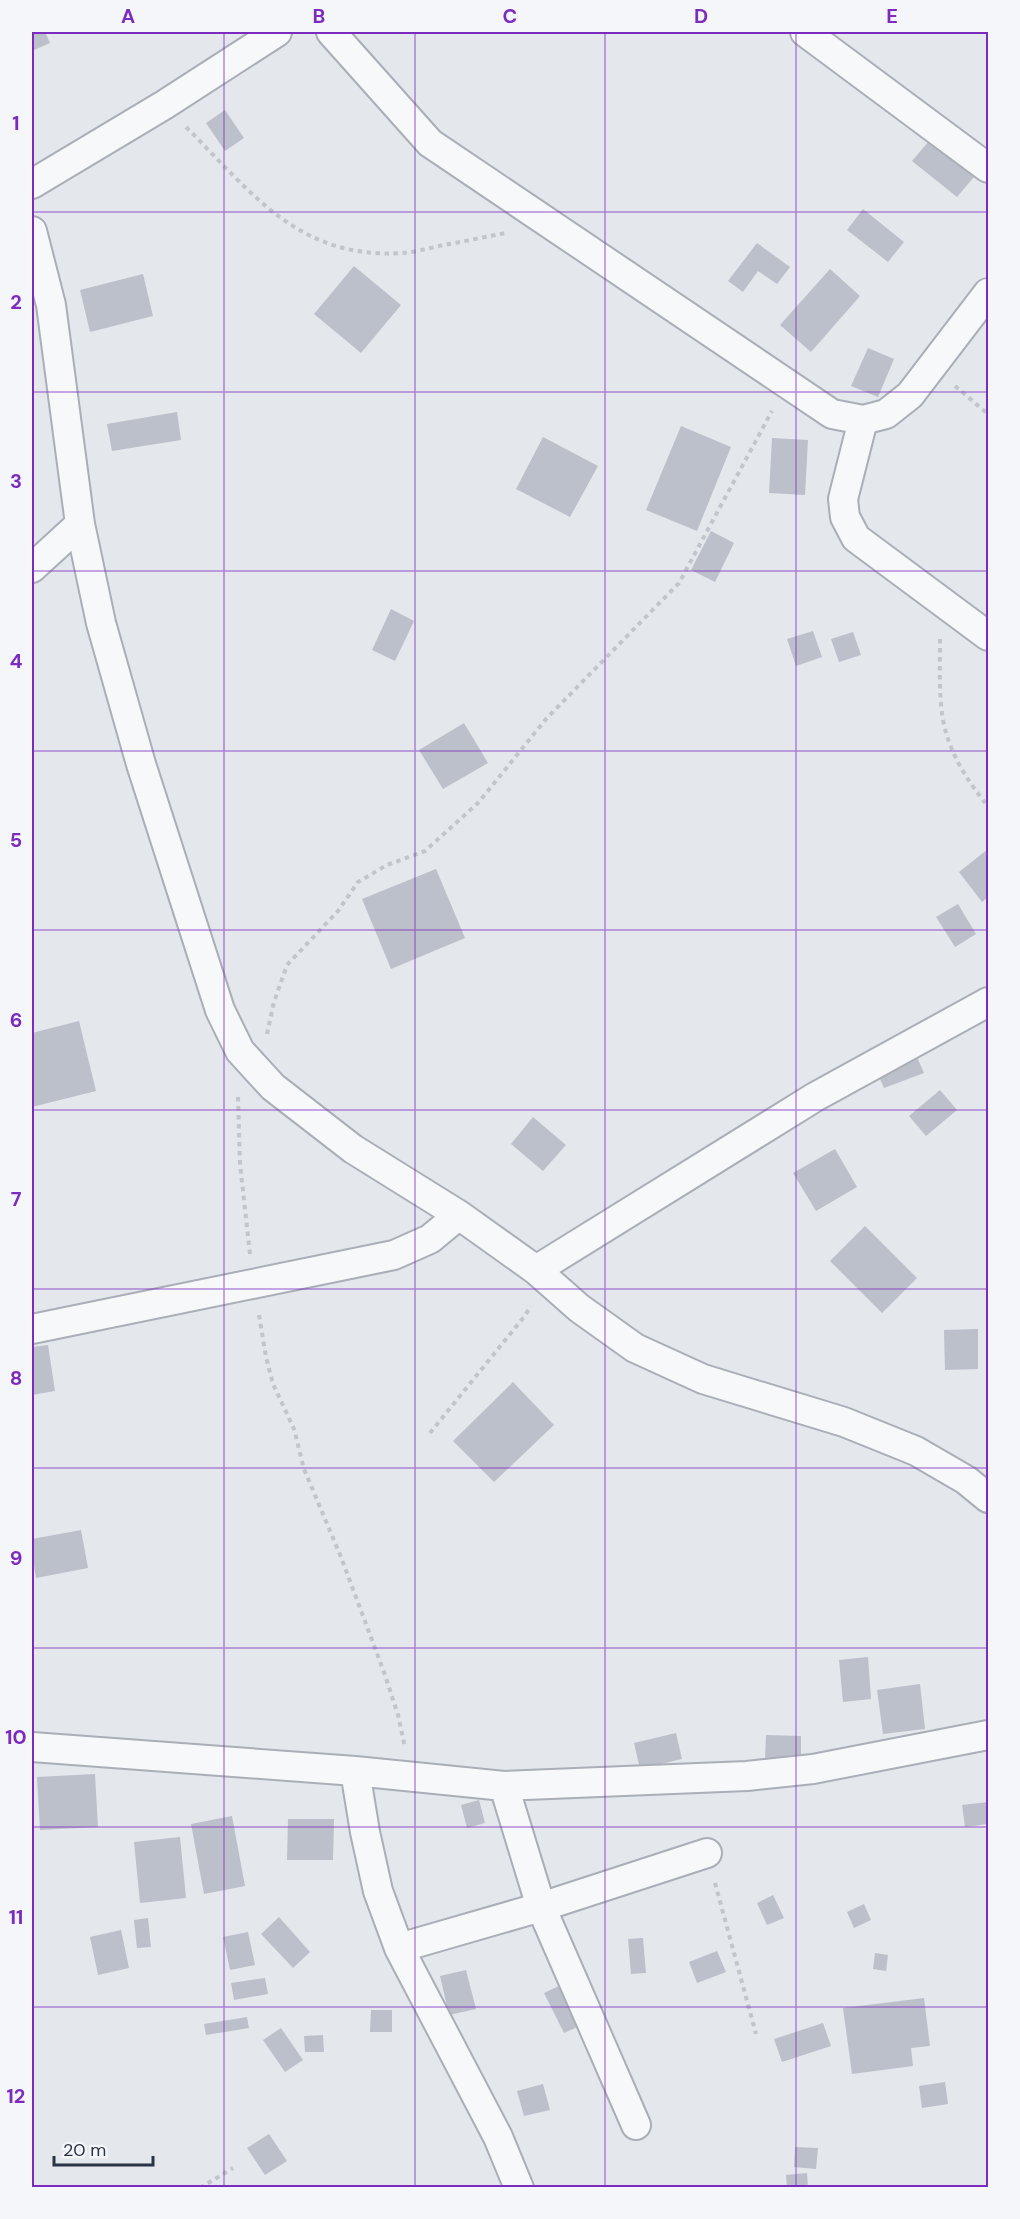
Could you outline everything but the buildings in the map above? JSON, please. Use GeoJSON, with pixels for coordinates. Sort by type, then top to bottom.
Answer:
{"type":"FeatureCollection","features":[{"type":"Feature","properties":{"kind":"street"},"geometry":{"type":"LineString","coordinates":[[32,184],[164,105],[277,32]]}},
{"type":"Feature","properties":{"kind":"street"},"geometry":{"type":"LineString","coordinates":[[331,32],[430,144],[832,414],[863,420],[886,414],[910,395],[988,293]]}},
{"type":"Feature","properties":{"kind":"street"},"geometry":{"type":"LineString","coordinates":[[805,32],[988,168]]}},
{"type":"Feature","properties":{"kind":"street"},"geometry":{"type":"LineString","coordinates":[[32,231],[51,305],[80,525],[101,622],[141,764],[220,1010],[249,1061],[273,1087],[353,1149],[459,1215],[541,1274],[579,1308],[635,1348],[703,1379],[844,1422],[906,1447],[966,1480],[988,1498]]}},
{"type":"Feature","properties":{"kind":"street"},"geometry":{"type":"LineString","coordinates":[[863,420],[843,499],[845,517],[856,538],[988,636]]}},
{"type":"Feature","properties":{"kind":"street"},"geometry":{"type":"LineString","coordinates":[[32,568],[80,525]]}},
{"type":"Feature","properties":{"kind":"street"},"geometry":{"type":"LineString","coordinates":[[541,1274],[815,1097],[988,1002]]}},
{"type":"Feature","properties":{"kind":"street"},"geometry":{"type":"LineString","coordinates":[[32,1329],[394,1255],[430,1239],[459,1215]]}},
{"type":"Feature","properties":{"kind":"street"},"geometry":{"type":"LineString","coordinates":[[32,1747],[412,1776],[504,1786],[696,1779],[791,1771],[824,1767],[988,1735]]}},
{"type":"Feature","properties":{"kind":"street"},"geometry":{"type":"LineString","coordinates":[[355,1772],[378,1891],[399,1948],[498,2137],[519,2187]]}},
{"type":"Feature","properties":{"kind":"street"},"geometry":{"type":"LineString","coordinates":[[504,1786],[541,1907],[636,2125]]}},
{"type":"Feature","properties":{"kind":"street"},"geometry":{"type":"LineString","coordinates":[[399,1948],[541,1907],[707,1853]]}},
{"type":"Feature","properties":{"kind":"path"},"geometry":{"type":"LineString","coordinates":[[164,105],[259,202],[293,228],[327,245],[359,253],[404,253],[549,224]]}},
{"type":"Feature","properties":{"kind":"path"},"geometry":{"type":"LineString","coordinates":[[932,366],[988,414]]}},
{"type":"Feature","properties":{"kind":"path"},"geometry":{"type":"LineString","coordinates":[[412,1776],[398,1715],[385,1675],[341,1557],[304,1468],[294,1429],[273,1384],[266,1357],[253,1283],[240,1164],[249,1061],[287,965],[338,911],[358,882],[387,865],[424,851],[478,804],[546,719],[679,583],[786,384]]}},
{"type":"Feature","properties":{"kind":"path"},"geometry":{"type":"LineString","coordinates":[[949,606],[940,631],[942,715],[953,750],[970,784],[988,806]]}},
{"type":"Feature","properties":{"kind":"path"},"geometry":{"type":"LineString","coordinates":[[430,1433],[524,1317],[541,1274]]}},
{"type":"Feature","properties":{"kind":"path"},"geometry":{"type":"LineString","coordinates":[[707,1853],[756,2034]]}},
{"type":"Feature","properties":{"kind":"path"},"geometry":{"type":"LineString","coordinates":[[200,2187],[233,2168]]}}]}
